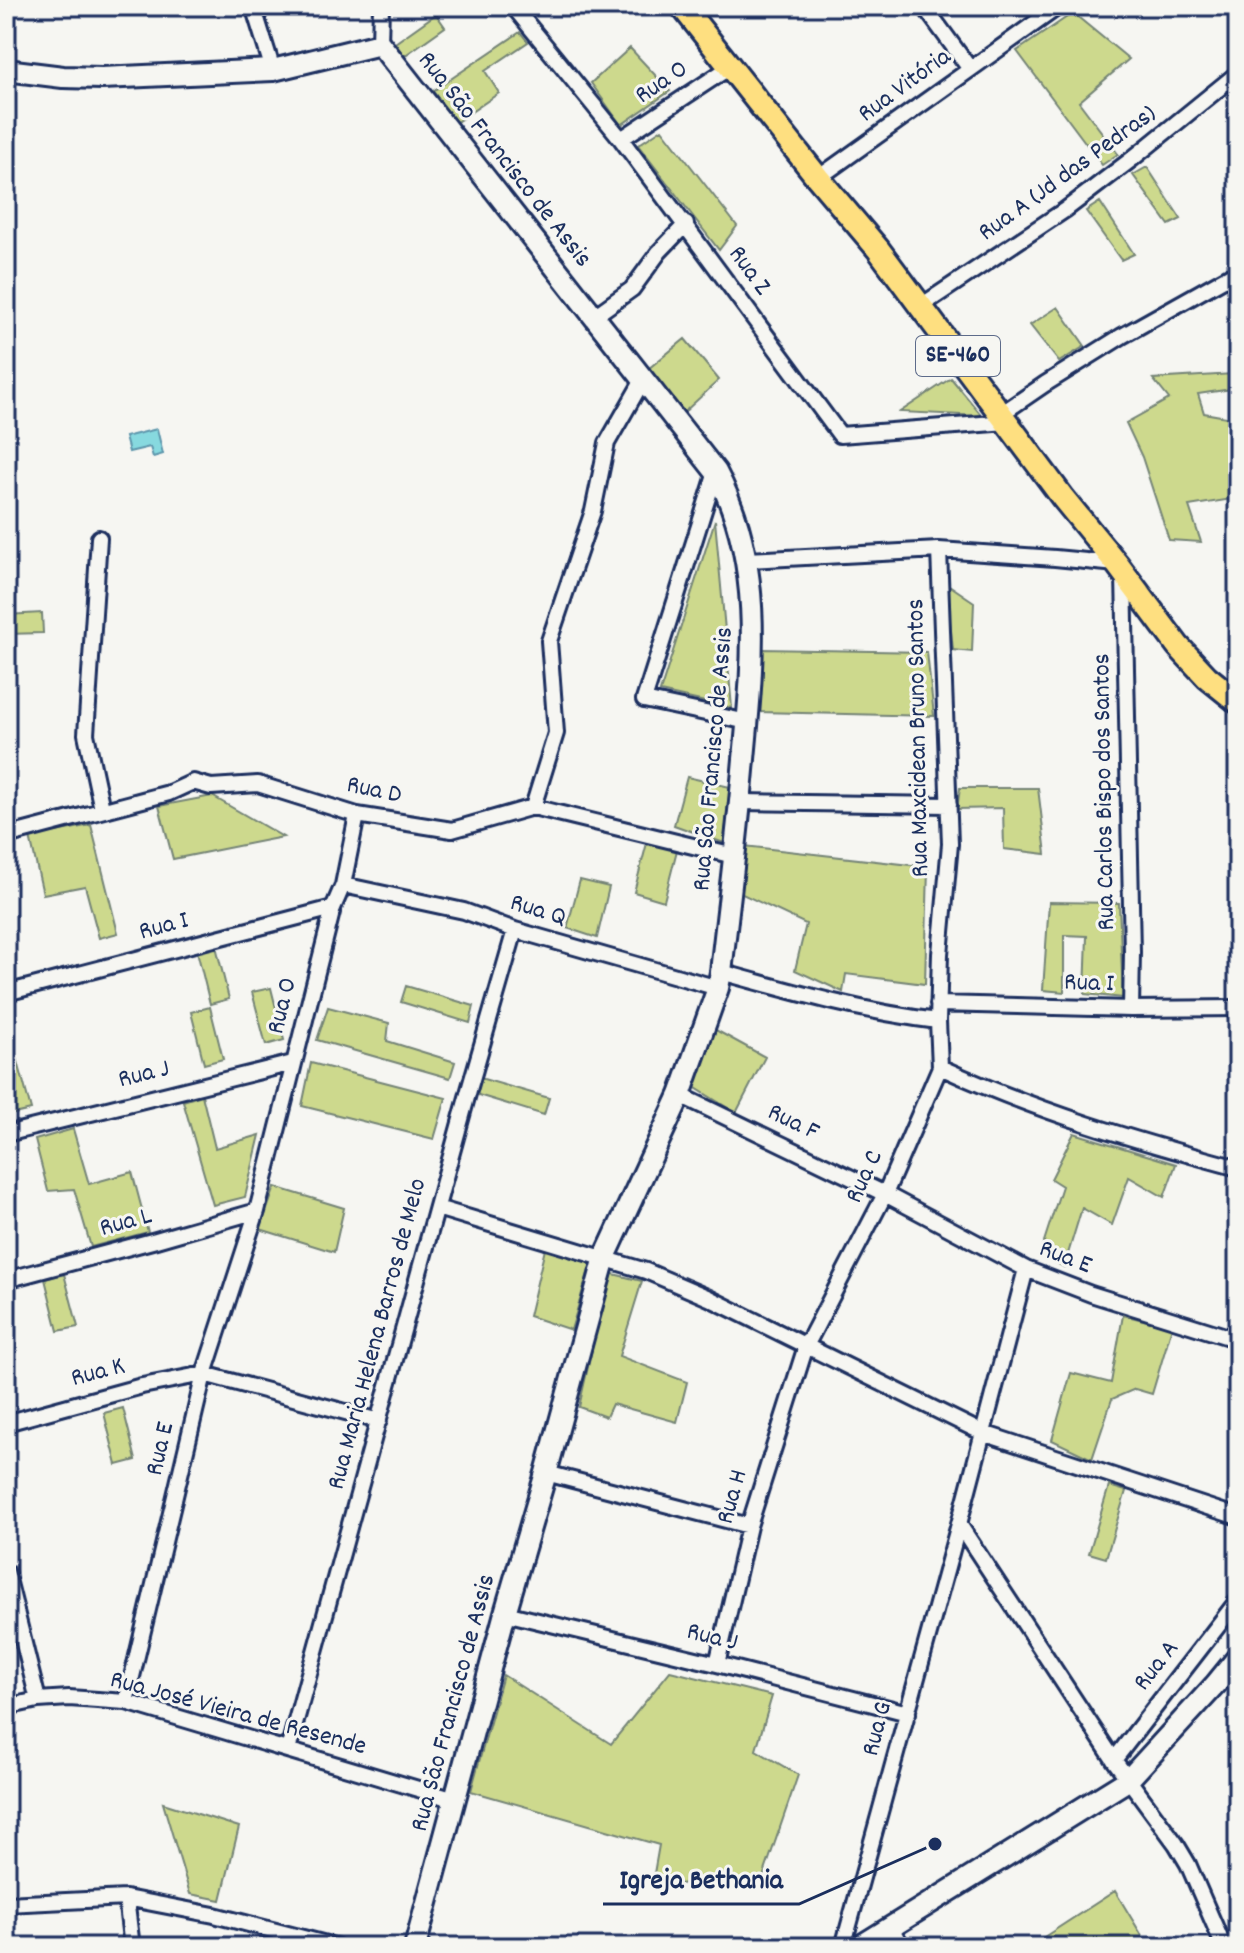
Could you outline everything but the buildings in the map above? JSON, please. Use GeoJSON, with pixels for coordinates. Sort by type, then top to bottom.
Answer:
{"type":"FeatureCollection","features":[{"type":"Feature","properties":{"kind":"main road","name":"SE-460"},"geometry":{"type":"LineString","coordinates":[[682,6],[878,249],[1063,498],[1178,646],[1207,677],[1238,702]]}},
{"type":"Feature","properties":{"kind":"street"},"geometry":{"type":"LineString","coordinates":[[253,6],[273,70]]}},
{"type":"Feature","properties":{"kind":"street","name":"Rua Z"},"geometry":{"type":"LineString","coordinates":[[513,6],[686,224],[840,435],[1004,418]]}},
{"type":"Feature","properties":{"kind":"street"},"geometry":{"type":"LineString","coordinates":[[924,6],[970,69]]}},
{"type":"Feature","properties":{"kind":"street","name":"Rua Vitória"},"geometry":{"type":"LineString","coordinates":[[818,178],[1059,6]]}},
{"type":"Feature","properties":{"kind":"street"},"geometry":{"type":"LineString","coordinates":[[6,70],[102,78],[273,70],[380,44],[383,7]]}},
{"type":"Feature","properties":{"kind":"street","name":"Rua São Francisco de Assis"},"geometry":{"type":"LineString","coordinates":[[380,44],[716,472],[733,506],[747,560],[752,598],[748,722],[719,980],[680,1095],[605,1257],[415,1947]]}},
{"type":"Feature","properties":{"kind":"street","name":"Rua O"},"geometry":{"type":"LineString","coordinates":[[621,139],[730,67]]}},
{"type":"Feature","properties":{"kind":"street","name":"Rua A (Jd das Pedras)"},"geometry":{"type":"LineString","coordinates":[[921,306],[1065,210],[1238,73]]}},
{"type":"Feature","properties":{"kind":"street"},"geometry":{"type":"LineString","coordinates":[[593,317],[632,289],[659,252],[686,224]]}},
{"type":"Feature","properties":{"kind":"street"},"geometry":{"type":"LineString","coordinates":[[1004,418],[1045,384],[1238,271]]}},
{"type":"Feature","properties":{"kind":"street"},"geometry":{"type":"LineString","coordinates":[[533,807],[556,733],[549,641],[593,511],[607,443],[643,380]]}},
{"type":"Feature","properties":{"kind":"street"},"geometry":{"type":"LineString","coordinates":[[716,472],[644,700],[748,722]]}},
{"type":"Feature","properties":{"kind":"street"},"geometry":{"type":"LineString","coordinates":[[99,538],[86,734],[102,809]]}},
{"type":"Feature","properties":{"kind":"street"},"geometry":{"type":"LineString","coordinates":[[747,560],[939,550],[1055,558],[1121,569]]}},
{"type":"Feature","properties":{"kind":"street","name":"Rua Maxcidean Bruno Santos"},"geometry":{"type":"LineString","coordinates":[[938,1021],[940,954],[950,844],[939,550]]}},
{"type":"Feature","properties":{"kind":"street","name":"Rua Carlos Bispo dos Santos"},"geometry":{"type":"LineString","coordinates":[[1121,569],[1132,936],[1131,1009]]}},
{"type":"Feature","properties":{"kind":"street","name":"Rua D"},"geometry":{"type":"LineString","coordinates":[[6,836],[169,793],[193,782],[211,787],[258,784],[357,815],[452,830],[533,807],[734,856]]}},
{"type":"Feature","properties":{"kind":"street"},"geometry":{"type":"LineString","coordinates":[[740,802],[949,805]]}},
{"type":"Feature","properties":{"kind":"street","name":"Rua O"},"geometry":{"type":"LineString","coordinates":[[257,1211],[333,908],[343,885],[357,815]]}},
{"type":"Feature","properties":{"kind":"street","name":"Rua Q"},"geometry":{"type":"LineString","coordinates":[[343,885],[464,911],[515,930],[719,980]]}},
{"type":"Feature","properties":{"kind":"street","name":"Rua I"},"geometry":{"type":"LineString","coordinates":[[6,993],[333,908]]}},
{"type":"Feature","properties":{"kind":"street","name":"Rua Maria Helena Barros de Melo"},"geometry":{"type":"LineString","coordinates":[[288,1750],[515,930]]}},
{"type":"Feature","properties":{"kind":"street"},"geometry":{"type":"LineString","coordinates":[[719,980],[898,1016],[938,1021]]}},
{"type":"Feature","properties":{"kind":"street","name":"Rua I"},"geometry":{"type":"LineString","coordinates":[[938,1004],[1131,1009],[1238,1008]]}},
{"type":"Feature","properties":{"kind":"street","name":"Rua C"},"geometry":{"type":"LineString","coordinates":[[806,1346],[885,1194],[940,1067],[938,1021]]}},
{"type":"Feature","properties":{"kind":"street","name":"Rua J"},"geometry":{"type":"LineString","coordinates":[[6,1134],[293,1063]]}},
{"type":"Feature","properties":{"kind":"street"},"geometry":{"type":"LineString","coordinates":[[940,1067],[1018,1101],[1079,1122],[1238,1168]]}},
{"type":"Feature","properties":{"kind":"street","name":"Rua F"},"geometry":{"type":"LineString","coordinates":[[680,1095],[885,1194]]}},
{"type":"Feature","properties":{"kind":"street","name":"Rua E"},"geometry":{"type":"LineString","coordinates":[[885,1194],[1026,1269],[1091,1294],[1238,1340]]}},
{"type":"Feature","properties":{"kind":"street"},"geometry":{"type":"LineString","coordinates":[[437,1208],[646,1271],[983,1433],[1238,1517]]}},
{"type":"Feature","properties":{"kind":"street","name":"Rua L"},"geometry":{"type":"LineString","coordinates":[[6,1280],[257,1211]]}},
{"type":"Feature","properties":{"kind":"street","name":"Rua E"},"geometry":{"type":"LineString","coordinates":[[126,1702],[204,1374],[257,1211]]}},
{"type":"Feature","properties":{"kind":"street","name":"Rua G"},"geometry":{"type":"LineString","coordinates":[[843,1947],[1026,1269]]}},
{"type":"Feature","properties":{"kind":"street","name":"Rua H"},"geometry":{"type":"LineString","coordinates":[[717,1664],[749,1526],[806,1346]]}},
{"type":"Feature","properties":{"kind":"street"},"geometry":{"type":"LineString","coordinates":[[204,1374],[379,1421]]}},
{"type":"Feature","properties":{"kind":"street","name":"Rua K"},"geometry":{"type":"LineString","coordinates":[[6,1423],[128,1389],[204,1374]]}},
{"type":"Feature","properties":{"kind":"street"},"geometry":{"type":"LineString","coordinates":[[546,1473],[749,1526]]}},
{"type":"Feature","properties":{"kind":"street"},"geometry":{"type":"LineString","coordinates":[[959,1524],[1114,1760],[1188,1864],[1226,1947],[1238,1938]]}},
{"type":"Feature","properties":{"kind":"street"},"geometry":{"type":"LineString","coordinates":[[6,1571],[38,1700]]}},
{"type":"Feature","properties":{"kind":"street","name":"Rua A"},"geometry":{"type":"LineString","coordinates":[[1114,1760],[1238,1600]]}},
{"type":"Feature","properties":{"kind":"street","name":"Rua J"},"geometry":{"type":"LineString","coordinates":[[505,1613],[908,1713]]}},
{"type":"Feature","properties":{"kind":"street"},"geometry":{"type":"LineString","coordinates":[[859,1947],[1128,1780],[1238,1657]]}},
{"type":"Feature","properties":{"kind":"street","name":"Rua José Vieira de Resende"},"geometry":{"type":"LineString","coordinates":[[6,1707],[38,1700],[69,1698],[126,1702],[455,1800]]}},
{"type":"Feature","properties":{"kind":"street"},"geometry":{"type":"LineString","coordinates":[[126,1898],[132,1947]]}},
{"type":"Feature","properties":{"kind":"street"},"geometry":{"type":"LineString","coordinates":[[6,1904],[126,1898],[214,1915],[338,1947]]}},
{"type":"Feature","properties":{"kind":"street"},"geometry":{"type":"LineString","coordinates":[[890,1928],[903,1947]]}},
{"type":"Feature","properties":{"kind":"green space"},"geometry":{"type":"Polygon","coordinates":[[[1073,13],[1129,59],[1079,102],[1118,154],[1102,165],[1017,51],[1073,13]]]}},
{"type":"Feature","properties":{"kind":"green space"},"geometry":{"type":"Polygon","coordinates":[[[436,14],[445,27],[404,56],[395,43],[436,14]]]}},
{"type":"Feature","properties":{"kind":"green space"},"geometry":{"type":"Polygon","coordinates":[[[520,32],[528,42],[485,71],[499,93],[455,123],[433,91],[520,32]]]}},
{"type":"Feature","properties":{"kind":"green space"},"geometry":{"type":"Polygon","coordinates":[[[630,48],[670,91],[621,125],[591,83],[630,48]]]}},
{"type":"Feature","properties":{"kind":"green space"},"geometry":{"type":"Polygon","coordinates":[[[662,129],[737,226],[719,250],[638,145],[662,129]]]}},
{"type":"Feature","properties":{"kind":"green space"},"geometry":{"type":"Polygon","coordinates":[[[1147,167],[1181,219],[1169,225],[1133,175],[1147,167]]]}},
{"type":"Feature","properties":{"kind":"green space"},"geometry":{"type":"Polygon","coordinates":[[[1100,202],[1134,254],[1121,260],[1086,211],[1100,202]]]}},
{"type":"Feature","properties":{"kind":"green space"},"geometry":{"type":"Polygon","coordinates":[[[1058,307],[1085,346],[1059,362],[1030,325],[1058,307]]]}},
{"type":"Feature","properties":{"kind":"green space"},"geometry":{"type":"Polygon","coordinates":[[[685,339],[719,380],[681,415],[648,369],[685,339]]]}},
{"type":"Feature","properties":{"kind":"green space"},"geometry":{"type":"Polygon","coordinates":[[[1233,374],[1231,389],[1198,394],[1204,413],[1238,419],[1238,498],[1189,506],[1201,542],[1169,540],[1142,457],[1126,423],[1169,399],[1153,379],[1233,374]]]}},
{"type":"Feature","properties":{"kind":"green space"},"geometry":{"type":"Polygon","coordinates":[[[951,378],[982,416],[900,412],[951,378]]]}},
{"type":"Feature","properties":{"kind":"green space"},"geometry":{"type":"Polygon","coordinates":[[[715,520],[732,708],[660,692],[715,520]]]}},
{"type":"Feature","properties":{"kind":"green space"},"geometry":{"type":"Polygon","coordinates":[[[946,583],[974,602],[972,652],[953,650],[946,583]]]}},
{"type":"Feature","properties":{"kind":"green space"},"geometry":{"type":"Polygon","coordinates":[[[42,613],[43,633],[6,634],[6,615],[42,613]]]}},
{"type":"Feature","properties":{"kind":"green space"},"geometry":{"type":"Polygon","coordinates":[[[761,649],[927,652],[934,716],[758,712],[761,649]]]}},
{"type":"Feature","properties":{"kind":"green space"},"geometry":{"type":"Polygon","coordinates":[[[687,777],[730,787],[724,843],[674,825],[687,777]]]}},
{"type":"Feature","properties":{"kind":"green space"},"geometry":{"type":"Polygon","coordinates":[[[960,788],[1038,788],[1046,854],[1004,849],[1003,808],[957,809],[960,788]]]}},
{"type":"Feature","properties":{"kind":"green space"},"geometry":{"type":"Polygon","coordinates":[[[212,796],[283,837],[173,859],[159,806],[212,796]]]}},
{"type":"Feature","properties":{"kind":"green space"},"geometry":{"type":"Polygon","coordinates":[[[91,825],[118,933],[99,938],[85,886],[43,894],[30,837],[91,825]]]}},
{"type":"Feature","properties":{"kind":"green space"},"geometry":{"type":"Polygon","coordinates":[[[647,843],[677,850],[664,901],[634,892],[647,843]]]}},
{"type":"Feature","properties":{"kind":"green space"},"geometry":{"type":"Polygon","coordinates":[[[744,846],[928,867],[925,984],[846,974],[843,992],[795,970],[806,924],[740,893],[744,846]]]}},
{"type":"Feature","properties":{"kind":"green space"},"geometry":{"type":"Polygon","coordinates":[[[580,880],[609,887],[597,938],[567,928],[580,880]]]}},
{"type":"Feature","properties":{"kind":"green space"},"geometry":{"type":"Polygon","coordinates":[[[1049,902],[1119,903],[1123,998],[1085,994],[1087,936],[1064,935],[1064,992],[1043,990],[1049,902]]]}},
{"type":"Feature","properties":{"kind":"green space"},"geometry":{"type":"Polygon","coordinates":[[[216,946],[229,999],[210,1004],[197,951],[216,946]]]}},
{"type":"Feature","properties":{"kind":"green space"},"geometry":{"type":"Polygon","coordinates":[[[406,986],[474,1006],[470,1023],[401,1002],[406,986]]]}},
{"type":"Feature","properties":{"kind":"green space"},"geometry":{"type":"Polygon","coordinates":[[[271,988],[284,1040],[266,1045],[252,992],[271,988]]]}},
{"type":"Feature","properties":{"kind":"green space"},"geometry":{"type":"Polygon","coordinates":[[[210,1007],[223,1059],[204,1064],[191,1012],[210,1007]]]}},
{"type":"Feature","properties":{"kind":"green space"},"geometry":{"type":"Polygon","coordinates":[[[328,1007],[389,1023],[387,1041],[455,1062],[450,1078],[317,1040],[328,1007]]]}},
{"type":"Feature","properties":{"kind":"green space"},"geometry":{"type":"Polygon","coordinates":[[[712,1028],[765,1057],[736,1113],[691,1085],[712,1028]]]}},
{"type":"Feature","properties":{"kind":"green space"},"geometry":{"type":"Polygon","coordinates":[[[17,1058],[31,1110],[6,1116],[6,1061],[17,1058]]]}},
{"type":"Feature","properties":{"kind":"green space"},"geometry":{"type":"Polygon","coordinates":[[[311,1063],[446,1098],[434,1139],[302,1106],[311,1063]]]}},
{"type":"Feature","properties":{"kind":"green space"},"geometry":{"type":"Polygon","coordinates":[[[480,1078],[549,1098],[544,1115],[475,1094],[480,1078]]]}},
{"type":"Feature","properties":{"kind":"green space"},"geometry":{"type":"Polygon","coordinates":[[[202,1095],[215,1148],[260,1135],[245,1197],[213,1205],[183,1101],[202,1095]]]}},
{"type":"Feature","properties":{"kind":"green space"},"geometry":{"type":"Polygon","coordinates":[[[73,1129],[89,1184],[132,1172],[148,1232],[91,1247],[74,1189],[48,1191],[35,1140],[73,1129]]]}},
{"type":"Feature","properties":{"kind":"green space"},"geometry":{"type":"Polygon","coordinates":[[[1074,1133],[1176,1164],[1164,1197],[1129,1177],[1112,1225],[1082,1208],[1064,1267],[1040,1254],[1062,1186],[1051,1179],[1074,1133]]]}},
{"type":"Feature","properties":{"kind":"green space"},"geometry":{"type":"Polygon","coordinates":[[[275,1187],[344,1208],[334,1252],[260,1229],[275,1187]]]}},
{"type":"Feature","properties":{"kind":"green space"},"geometry":{"type":"Polygon","coordinates":[[[545,1249],[591,1263],[571,1330],[529,1316],[545,1249]]]}},
{"type":"Feature","properties":{"kind":"green space"},"geometry":{"type":"Polygon","coordinates":[[[609,1273],[642,1281],[619,1356],[687,1382],[677,1422],[612,1404],[606,1417],[579,1407],[609,1273]]]}},
{"type":"Feature","properties":{"kind":"green space"},"geometry":{"type":"Polygon","coordinates":[[[64,1274],[78,1327],[58,1331],[45,1279],[64,1274]]]}},
{"type":"Feature","properties":{"kind":"green space"},"geometry":{"type":"Polygon","coordinates":[[[1123,1315],[1172,1327],[1152,1394],[1135,1389],[1112,1399],[1092,1459],[1052,1440],[1071,1373],[1111,1383],[1123,1315]]]}},
{"type":"Feature","properties":{"kind":"green space"},"geometry":{"type":"Polygon","coordinates":[[[123,1408],[136,1460],[117,1465],[104,1413],[123,1408]]]}},
{"type":"Feature","properties":{"kind":"green space"},"geometry":{"type":"Polygon","coordinates":[[[1109,1486],[1126,1491],[1106,1558],[1089,1553],[1109,1486]]]}},
{"type":"Feature","properties":{"kind":"green space"},"geometry":{"type":"Polygon","coordinates":[[[670,1671],[772,1696],[756,1750],[798,1775],[762,1880],[652,1885],[659,1845],[471,1791],[503,1675],[611,1744],[670,1671]]]}},
{"type":"Feature","properties":{"kind":"green space"},"geometry":{"type":"Polygon","coordinates":[[[163,1803],[239,1827],[221,1900],[190,1894],[163,1803]]]}},
{"type":"Feature","properties":{"kind":"green space"},"geometry":{"type":"Polygon","coordinates":[[[1115,1891],[1144,1939],[1132,1947],[1046,1947],[1041,1939],[1115,1891]]]}},
{"type":"Feature","properties":{"kind":"water"},"geometry":{"type":"Polygon","coordinates":[[[157,429],[163,454],[153,457],[150,447],[129,452],[125,437],[157,429]]]}},
{"type":"Feature","properties":{"kind":"place","name":"Igreja Bethania"},"geometry":{"type":"Point","coordinates":[935,1844]}}]}
